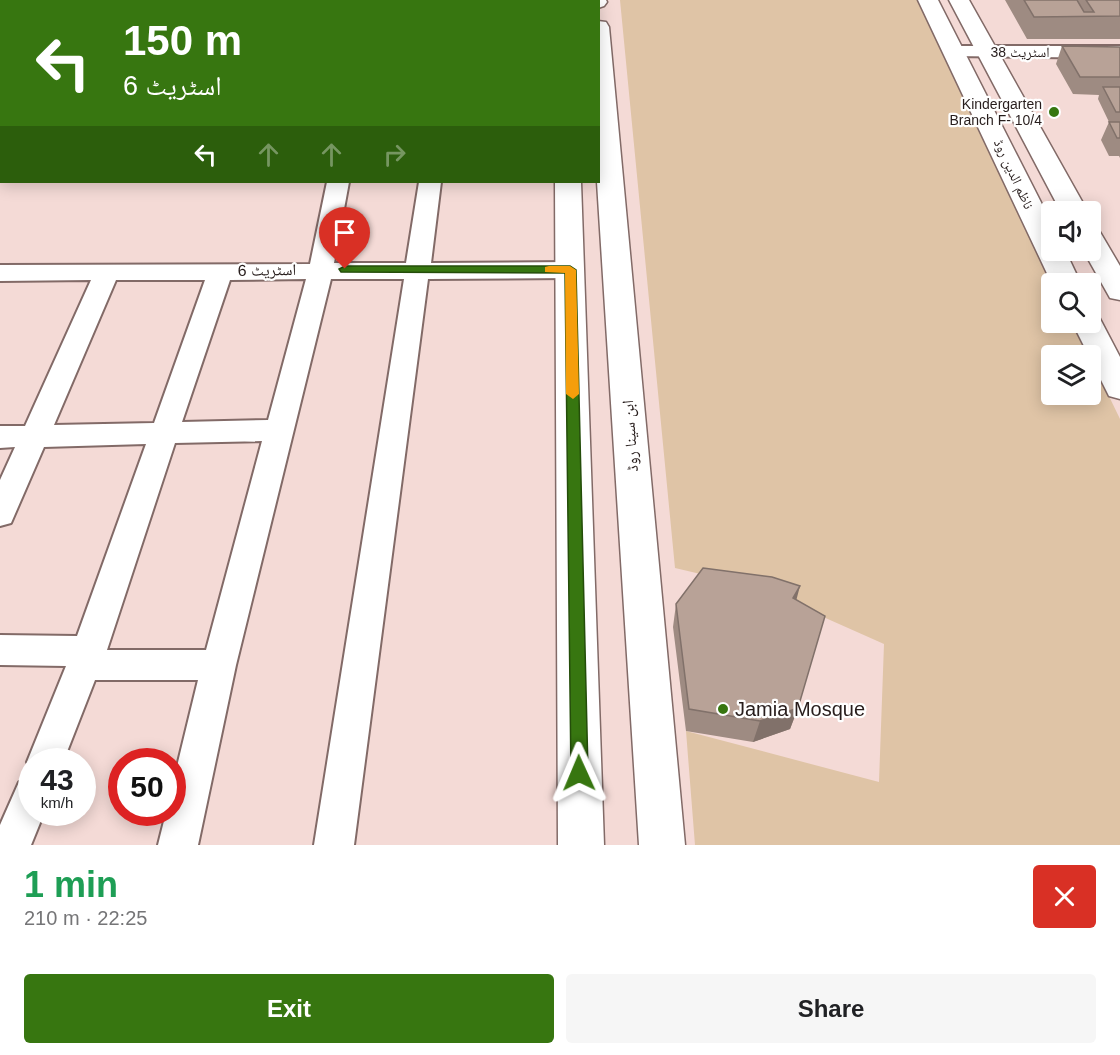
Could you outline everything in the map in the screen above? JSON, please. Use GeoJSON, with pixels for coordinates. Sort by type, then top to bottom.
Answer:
{"type":"FeatureCollection","features":[{"type":"Feature","properties":{"kind":"main road","name":"ناظم الدین روڈ"},"geometry":{"type":"LineString","coordinates":[[928,0],[956,52],[1063,273]]}},
{"type":"Feature","properties":{"kind":"main road"},"geometry":{"type":"LineString","coordinates":[[960,0],[1070,201]]}},
{"type":"Feature","properties":{"kind":"main road","name":"ابن سینا روڈ"},"geometry":{"type":"LineString","coordinates":[[600,74],[603,144],[662,845]]}},
{"type":"Feature","properties":{"kind":"main road"},"geometry":{"type":"LineString","coordinates":[[568,183],[581,845]]}},
{"type":"Feature","properties":{"kind":"main road"},"geometry":{"type":"LineString","coordinates":[[1101,257],[1120,291]]}},
{"type":"Feature","properties":{"kind":"main road"},"geometry":{"type":"LineString","coordinates":[[1092,333],[1120,388]]}},
{"type":"Feature","properties":{"kind":"street","name":"اسٹریٹ 38"},"geometry":{"type":"LineString","coordinates":[[956,52],[1120,52]]}},
{"type":"Feature","properties":{"kind":"street"},"geometry":{"type":"LineString","coordinates":[[177,845],[219,665],[321,269],[338,183]]}},
{"type":"Feature","properties":{"kind":"street"},"geometry":{"type":"LineString","coordinates":[[334,845],[429,183]]}},
{"type":"Feature","properties":{"kind":"street","name":"اسٹریٹ 6"},"geometry":{"type":"LineString","coordinates":[[0,273],[321,269],[570,270]]}},
{"type":"Feature","properties":{"kind":"street"},"geometry":{"type":"LineString","coordinates":[[51,748],[86,658],[220,272]]}},
{"type":"Feature","properties":{"kind":"street"},"geometry":{"type":"LineString","coordinates":[[0,514],[107,273]]}},
{"type":"Feature","properties":{"kind":"street"},"geometry":{"type":"LineString","coordinates":[[0,436],[279,430]]}},
{"type":"Feature","properties":{"kind":"street"},"geometry":{"type":"LineString","coordinates":[[0,650],[86,658],[219,665]]}},
{"type":"Feature","properties":{"kind":"street"},"geometry":{"type":"LineString","coordinates":[[11,845],[19,826]]}},
{"type":"Feature","properties":{"kind":"shaded area"},"geometry":{"type":"Polygon","coordinates":[[[620,0],[918,0],[1041,256],[1041,261],[1043,261],[1049,273],[1041,273],[1041,333],[1078,333],[1084,345],[1041,345],[1041,405],[1101,405],[1101,380],[1120,419],[1120,845],[695,845],[686,731],[879,782],[884,644],[756,587],[675,568],[620,0]]]}},
{"type":"Feature","properties":{"kind":"building"},"geometry":{"type":"Polygon","coordinates":[[[1024,0],[1077,0],[1084,12],[1094,12],[1086,0],[1120,0],[1120,16],[1034,17],[1024,0]]]}},
{"type":"Feature","properties":{"kind":"building"},"geometry":{"type":"Polygon","coordinates":[[[1062,46],[1120,47],[1120,77],[1080,77],[1062,46]]]}},
{"type":"Feature","properties":{"kind":"building"},"geometry":{"type":"Polygon","coordinates":[[[1103,87],[1120,87],[1120,112],[1116,112],[1103,87]]]}},
{"type":"Feature","properties":{"kind":"building"},"geometry":{"type":"Polygon","coordinates":[[[1109,122],[1120,122],[1120,138],[1117,138],[1109,122]]]}},
{"type":"Feature","properties":{"kind":"building"},"geometry":{"type":"Polygon","coordinates":[[[703,568],[772,577],[800,586],[793,598],[825,616],[798,708],[760,721],[689,709],[676,604],[703,568]]]}},
{"type":"Feature","properties":{"kind":"slow traffic"},"geometry":{"type":"LineString","coordinates":[[549,270],[570,270],[573,394]]}},
{"type":"Feature","properties":{"kind":"place","name":"Kindergarten Branch F- 10/4"},"geometry":{"type":"Point","coordinates":[1054,112]}},
{"type":"Feature","properties":{"kind":"place","name":"Jamia Mosque"},"geometry":{"type":"Point","coordinates":[723,709]}},
{"type":"Feature","properties":{"kind":"route"},"geometry":{"type":"LineString","coordinates":[[345,269],[570,270],[579,773]]}}]}
